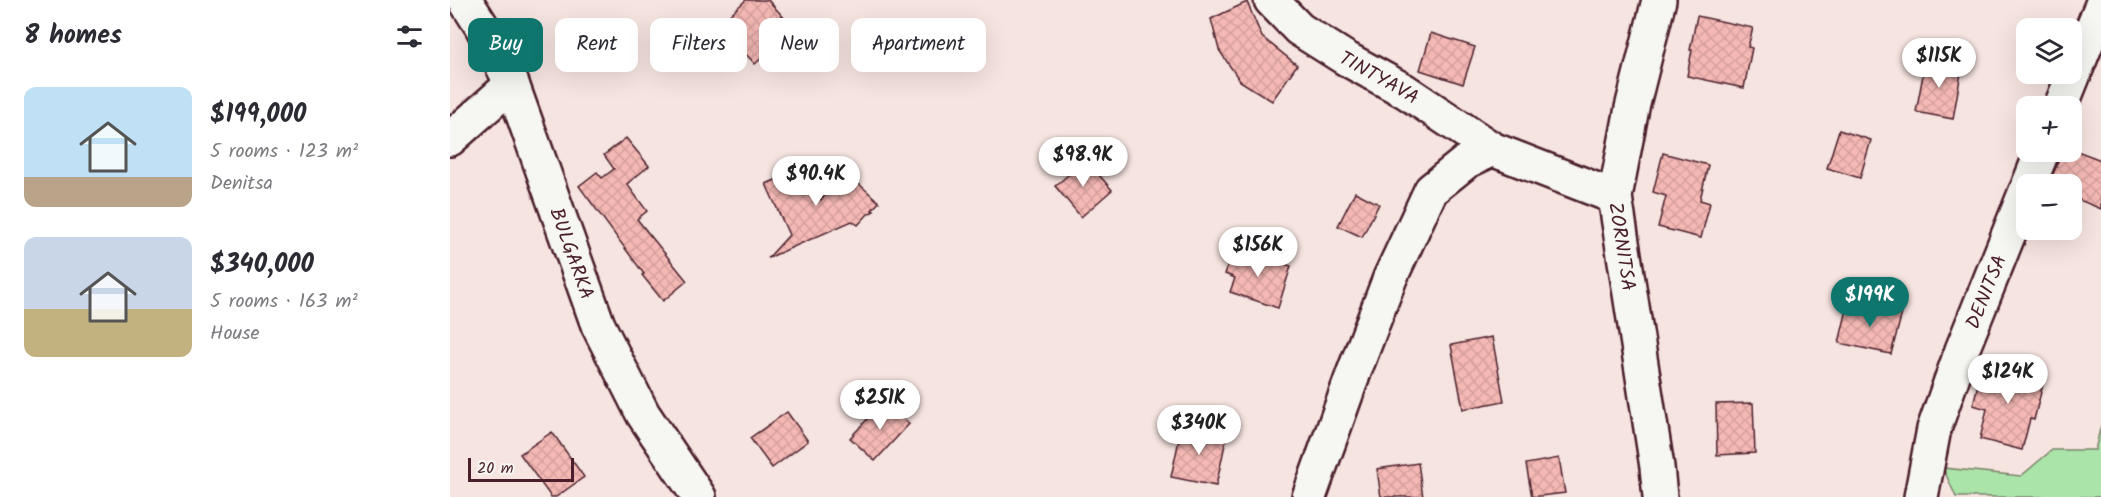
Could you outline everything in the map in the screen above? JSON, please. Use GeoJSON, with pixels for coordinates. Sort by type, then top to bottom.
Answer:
{"type":"FeatureCollection","features":[{"type":"Feature","properties":{"kind":"street","name":"BULGARKA"},"geometry":{"type":"LineString","coordinates":[[465,0],[512,84],[598,325],[643,414],[699,497]]}},
{"type":"Feature","properties":{"kind":"street","name":"TINTYAVA"},"geometry":{"type":"LineString","coordinates":[[1271,0],[1299,29],[1345,58],[1406,91],[1492,149],[1615,197]]}},
{"type":"Feature","properties":{"kind":"street","name":"ZORNITSA"},"geometry":{"type":"LineString","coordinates":[[1659,0],[1632,108],[1615,197],[1660,497]]}},
{"type":"Feature","properties":{"kind":"street"},"geometry":{"type":"LineString","coordinates":[[2065,96],[2101,7]]}},
{"type":"Feature","properties":{"kind":"street"},"geometry":{"type":"LineString","coordinates":[[450,139],[512,84]]}},
{"type":"Feature","properties":{"kind":"street"},"geometry":{"type":"LineString","coordinates":[[1310,497],[1390,278],[1431,190],[1467,161],[1492,149]]}},
{"type":"Feature","properties":{"kind":"street","name":"DENITSA"},"geometry":{"type":"LineString","coordinates":[[1922,497],[1934,429],[1962,350],[2016,216]]}},
{"type":"Feature","properties":{"kind":"green space"},"geometry":{"type":"Polygon","coordinates":[[[2101,425],[2101,497],[1956,497],[1943,468],[2021,476],[2052,450],[2095,450],[2101,425]]]}},
{"type":"Feature","properties":{"kind":"building"},"geometry":{"type":"Polygon","coordinates":[[[746,0],[768,0],[784,18],[759,18],[759,60],[755,64],[747,55],[747,18],[726,18],[746,0]]]}},
{"type":"Feature","properties":{"kind":"building"},"geometry":{"type":"Polygon","coordinates":[[[1247,2],[1262,37],[1297,65],[1272,101],[1240,81],[1219,50],[1211,19],[1247,2]]]}},
{"type":"Feature","properties":{"kind":"building"},"geometry":{"type":"Polygon","coordinates":[[[1697,16],[1753,28],[1748,47],[1752,48],[1744,88],[1687,76],[1697,16]]]}},
{"type":"Feature","properties":{"kind":"building"},"geometry":{"type":"Polygon","coordinates":[[[1431,33],[1475,47],[1463,84],[1420,70],[1431,33]]]}},
{"type":"Feature","properties":{"kind":"building"},"geometry":{"type":"Polygon","coordinates":[[[1926,59],[1962,67],[1953,119],[1916,112],[1926,59]]]}},
{"type":"Feature","properties":{"kind":"building"},"geometry":{"type":"Polygon","coordinates":[[[1839,130],[1871,140],[1860,178],[1827,168],[1839,130]]]}},
{"type":"Feature","properties":{"kind":"building"},"geometry":{"type":"Polygon","coordinates":[[[626,138],[649,166],[627,184],[647,211],[637,219],[687,281],[663,301],[579,186],[597,172],[602,178],[614,169],[604,155],[626,138]]]}},
{"type":"Feature","properties":{"kind":"building"},"geometry":{"type":"Polygon","coordinates":[[[1663,153],[1708,165],[1700,200],[1710,203],[1701,238],[1658,227],[1666,196],[1653,192],[1663,153]]]}},
{"type":"Feature","properties":{"kind":"building"},"geometry":{"type":"Polygon","coordinates":[[[2082,153],[2101,160],[2101,209],[2082,201],[2082,174],[2053,174],[2058,162],[2082,162],[2082,153]]]}},
{"type":"Feature","properties":{"kind":"building"},"geometry":{"type":"Polygon","coordinates":[[[1086,160],[1112,190],[1081,217],[1055,186],[1086,160]]]}},
{"type":"Feature","properties":{"kind":"building"},"geometry":{"type":"Polygon","coordinates":[[[806,167],[821,200],[839,181],[851,191],[858,183],[879,202],[872,210],[874,211],[858,225],[852,221],[768,258],[789,235],[766,184],[806,167]]]}},
{"type":"Feature","properties":{"kind":"building"},"geometry":{"type":"Polygon","coordinates":[[[1355,192],[1379,204],[1362,237],[1338,226],[1355,192]]]}},
{"type":"Feature","properties":{"kind":"building"},"geometry":{"type":"Polygon","coordinates":[[[1233,249],[1291,266],[1278,308],[1230,292],[1235,278],[1225,274],[1233,249]]]}},
{"type":"Feature","properties":{"kind":"building"},"geometry":{"type":"Polygon","coordinates":[[[1849,301],[1902,313],[1891,354],[1839,343],[1849,301]]]}},
{"type":"Feature","properties":{"kind":"building"},"geometry":{"type":"Polygon","coordinates":[[[1492,337],[1504,401],[1463,409],[1451,345],[1492,337]]]}},
{"type":"Feature","properties":{"kind":"building"},"geometry":{"type":"Polygon","coordinates":[[[1982,367],[2010,374],[2011,368],[2045,376],[2034,420],[2030,419],[2022,450],[1980,439],[1987,409],[1973,405],[1982,367]]]}},
{"type":"Feature","properties":{"kind":"building"},"geometry":{"type":"Polygon","coordinates":[[[884,401],[909,424],[875,461],[850,438],[884,401]]]}},
{"type":"Feature","properties":{"kind":"building"},"geometry":{"type":"Polygon","coordinates":[[[1753,403],[1755,453],[1717,455],[1716,404],[1753,403]]]}},
{"type":"Feature","properties":{"kind":"building"},"geometry":{"type":"Polygon","coordinates":[[[787,412],[808,441],[772,468],[750,438],[787,412]]]}},
{"type":"Feature","properties":{"kind":"building"},"geometry":{"type":"Polygon","coordinates":[[[1182,426],[1227,435],[1216,486],[1171,477],[1182,426]]]}},
{"type":"Feature","properties":{"kind":"building"},"geometry":{"type":"Polygon","coordinates":[[[552,432],[584,477],[556,497],[551,497],[520,454],[552,432]]]}},
{"type":"Feature","properties":{"kind":"building"},"geometry":{"type":"Polygon","coordinates":[[[1559,458],[1565,493],[1532,497],[1526,464],[1559,458]]]}},
{"type":"Feature","properties":{"kind":"building"},"geometry":{"type":"Polygon","coordinates":[[[1418,463],[1423,497],[1381,497],[1377,469],[1418,463]]]}}]}
